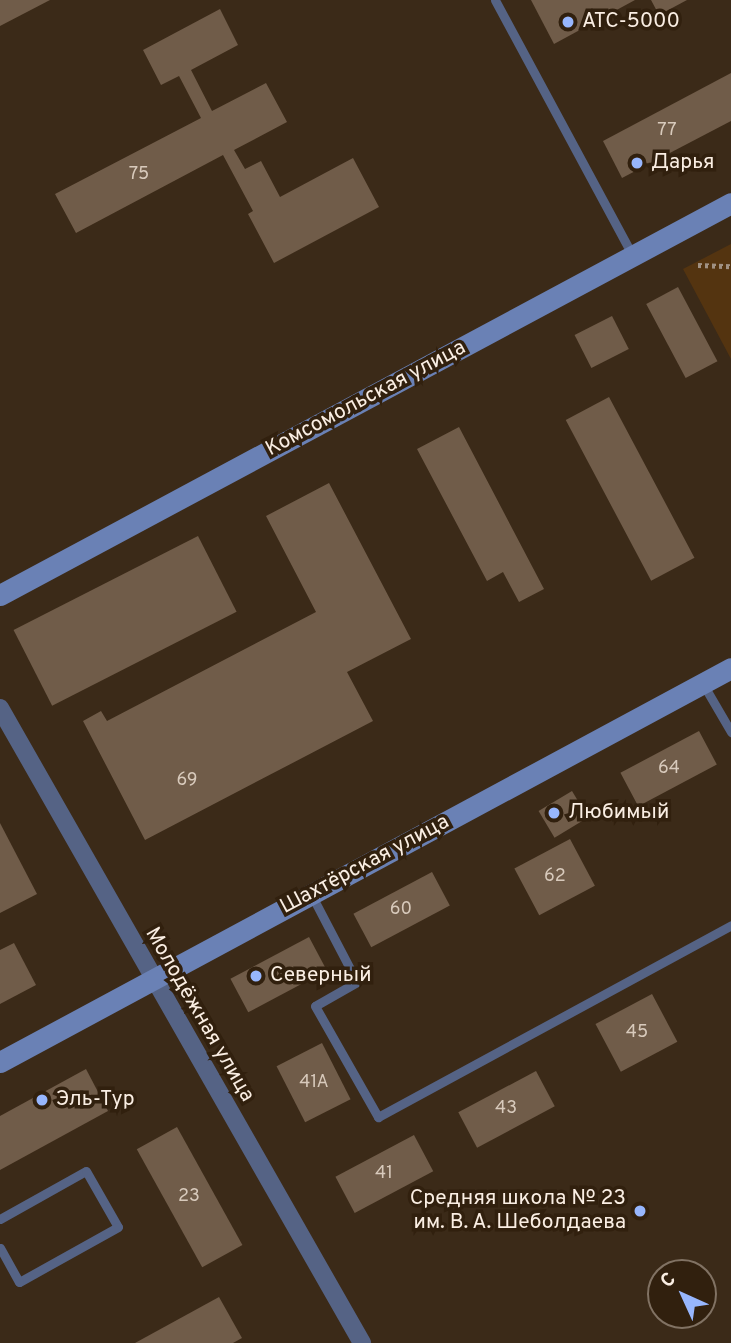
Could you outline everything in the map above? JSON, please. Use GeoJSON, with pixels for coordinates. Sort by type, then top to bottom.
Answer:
{"type":"FeatureCollection","features":[{"type":"Feature","properties":{"kind":"street","name":"Комсомольская улица"},"geometry":{"type":"LineString","coordinates":[[0,595],[731,203]]}},
{"type":"Feature","properties":{"kind":"street","name":"Шахтёрская улица"},"geometry":{"type":"LineString","coordinates":[[0,1062],[731,667]]}},
{"type":"Feature","properties":{"kind":"street","name":"Молодёжная улица"},"geometry":{"type":"LineString","coordinates":[[0,708],[152,980],[362,1343]]}},
{"type":"Feature","properties":{"kind":"lane"},"geometry":{"type":"LineString","coordinates":[[495,0],[633,256]]}},
{"type":"Feature","properties":{"kind":"lane"},"geometry":{"type":"LineString","coordinates":[[703,683],[731,732]]}},
{"type":"Feature","properties":{"kind":"lane"},"geometry":{"type":"LineString","coordinates":[[311,894],[357,982],[315,1006],[378,1117],[731,925]]}},
{"type":"Feature","properties":{"kind":"lane"},"geometry":{"type":"LineString","coordinates":[[0,1219],[86,1171],[118,1227],[19,1282],[0,1248]]}},
{"type":"Feature","properties":{"kind":"path"},"geometry":{"type":"LineString","coordinates":[[698,265],[731,265]]}},
{"type":"Feature","properties":{"kind":"shaded area"},"geometry":{"type":"Polygon","coordinates":[[[731,244],[731,359],[683,269],[731,244]]]}},
{"type":"Feature","properties":{"kind":"building"},"geometry":{"type":"Polygon","coordinates":[[[0,0],[50,0],[0,26],[0,0]]]}},
{"type":"Feature","properties":{"kind":"building","name":"АТС-5000"},"geometry":{"type":"Polygon","coordinates":[[[531,0],[635,0],[554,44],[531,0]]]}},
{"type":"Feature","properties":{"kind":"building"},"geometry":{"type":"Polygon","coordinates":[[[651,0],[687,0],[659,15],[651,0]]]}},
{"type":"Feature","properties":{"kind":"building"},"geometry":{"type":"Polygon","coordinates":[[[220,9],[238,45],[191,70],[212,111],[266,83],[287,122],[234,150],[245,169],[261,161],[280,197],[353,158],[379,207],[274,263],[248,214],[253,211],[223,155],[76,233],[55,194],[201,118],[179,76],[161,85],[143,50],[220,9]]]}},
{"type":"Feature","properties":{"kind":"building"},"geometry":{"type":"Polygon","coordinates":[[[731,73],[731,121],[622,178],[603,141],[731,73]]]}},
{"type":"Feature","properties":{"kind":"building"},"geometry":{"type":"Polygon","coordinates":[[[678,287],[717,361],[686,378],[646,304],[678,287]]]}},
{"type":"Feature","properties":{"kind":"building"},"geometry":{"type":"Polygon","coordinates":[[[612,316],[629,349],[591,368],[575,335],[612,316]]]}},
{"type":"Feature","properties":{"kind":"building"},"geometry":{"type":"Polygon","coordinates":[[[609,397],[694,558],[651,581],[566,420],[609,397]]]}},
{"type":"Feature","properties":{"kind":"building"},"geometry":{"type":"Polygon","coordinates":[[[459,427],[544,589],[519,602],[503,572],[487,581],[417,449],[459,427]]]}},
{"type":"Feature","properties":{"kind":"building"},"geometry":{"type":"Polygon","coordinates":[[[329,483],[411,639],[347,672],[373,721],[145,840],[83,721],[101,711],[107,721],[316,612],[266,516],[329,483]]]}},
{"type":"Feature","properties":{"kind":"building"},"geometry":{"type":"Polygon","coordinates":[[[198,536],[237,612],[52,706],[14,630],[198,536]]]}},
{"type":"Feature","properties":{"kind":"building"},"geometry":{"type":"Polygon","coordinates":[[[699,731],[717,765],[638,806],[620,773],[699,731]]]}},
{"type":"Feature","properties":{"kind":"building"},"geometry":{"type":"Polygon","coordinates":[[[572,791],[588,818],[555,838],[539,811],[572,791]]]}},
{"type":"Feature","properties":{"kind":"building"},"geometry":{"type":"Polygon","coordinates":[[[0,823],[37,894],[0,913],[0,823]]]}},
{"type":"Feature","properties":{"kind":"building"},"geometry":{"type":"Polygon","coordinates":[[[570,839],[595,886],[539,915],[514,869],[570,839]]]}},
{"type":"Feature","properties":{"kind":"building"},"geometry":{"type":"Polygon","coordinates":[[[432,872],[450,906],[371,947],[353,914],[432,872]]]}},
{"type":"Feature","properties":{"kind":"building"},"geometry":{"type":"Polygon","coordinates":[[[309,937],[327,971],[248,1012],[230,979],[309,937]]]}},
{"type":"Feature","properties":{"kind":"building"},"geometry":{"type":"Polygon","coordinates":[[[14,943],[36,985],[0,1004],[0,950],[14,943]]]}},
{"type":"Feature","properties":{"kind":"building"},"geometry":{"type":"Polygon","coordinates":[[[652,994],[677,1042],[621,1072],[595,1024],[652,994]]]}},
{"type":"Feature","properties":{"kind":"building"},"geometry":{"type":"Polygon","coordinates":[[[322,1043],[351,1099],[305,1122],[277,1066],[322,1043]]]}},
{"type":"Feature","properties":{"kind":"building"},"geometry":{"type":"Polygon","coordinates":[[[86,1069],[108,1111],[0,1170],[0,1116],[86,1069]]]}},
{"type":"Feature","properties":{"kind":"building"},"geometry":{"type":"Polygon","coordinates":[[[536,1071],[555,1106],[477,1148],[458,1112],[536,1071]]]}},
{"type":"Feature","properties":{"kind":"building"},"geometry":{"type":"Polygon","coordinates":[[[177,1127],[242,1245],[202,1267],[137,1149],[177,1127]]]}},
{"type":"Feature","properties":{"kind":"building"},"geometry":{"type":"Polygon","coordinates":[[[414,1135],[433,1171],[355,1213],[335,1177],[414,1135]]]}},
{"type":"Feature","properties":{"kind":"building"},"geometry":{"type":"Polygon","coordinates":[[[219,1297],[242,1338],[233,1343],[135,1343],[219,1297]]]}},
{"type":"Feature","properties":{"kind":"place","name":"АТС-5000"},"geometry":{"type":"Point","coordinates":[568,22]}},
{"type":"Feature","properties":{"kind":"place","name":"Дарья"},"geometry":{"type":"Point","coordinates":[637,163]}},
{"type":"Feature","properties":{"kind":"place","name":"Любимый"},"geometry":{"type":"Point","coordinates":[554,813]}},
{"type":"Feature","properties":{"kind":"place","name":"Северный"},"geometry":{"type":"Point","coordinates":[256,976]}},
{"type":"Feature","properties":{"kind":"place","name":"Эль-Тур"},"geometry":{"type":"Point","coordinates":[42,1100]}},
{"type":"Feature","properties":{"kind":"place","name":"Средняя школа № 23 им. В. А. Шеболдаева"},"geometry":{"type":"Point","coordinates":[640,1211]}}]}
